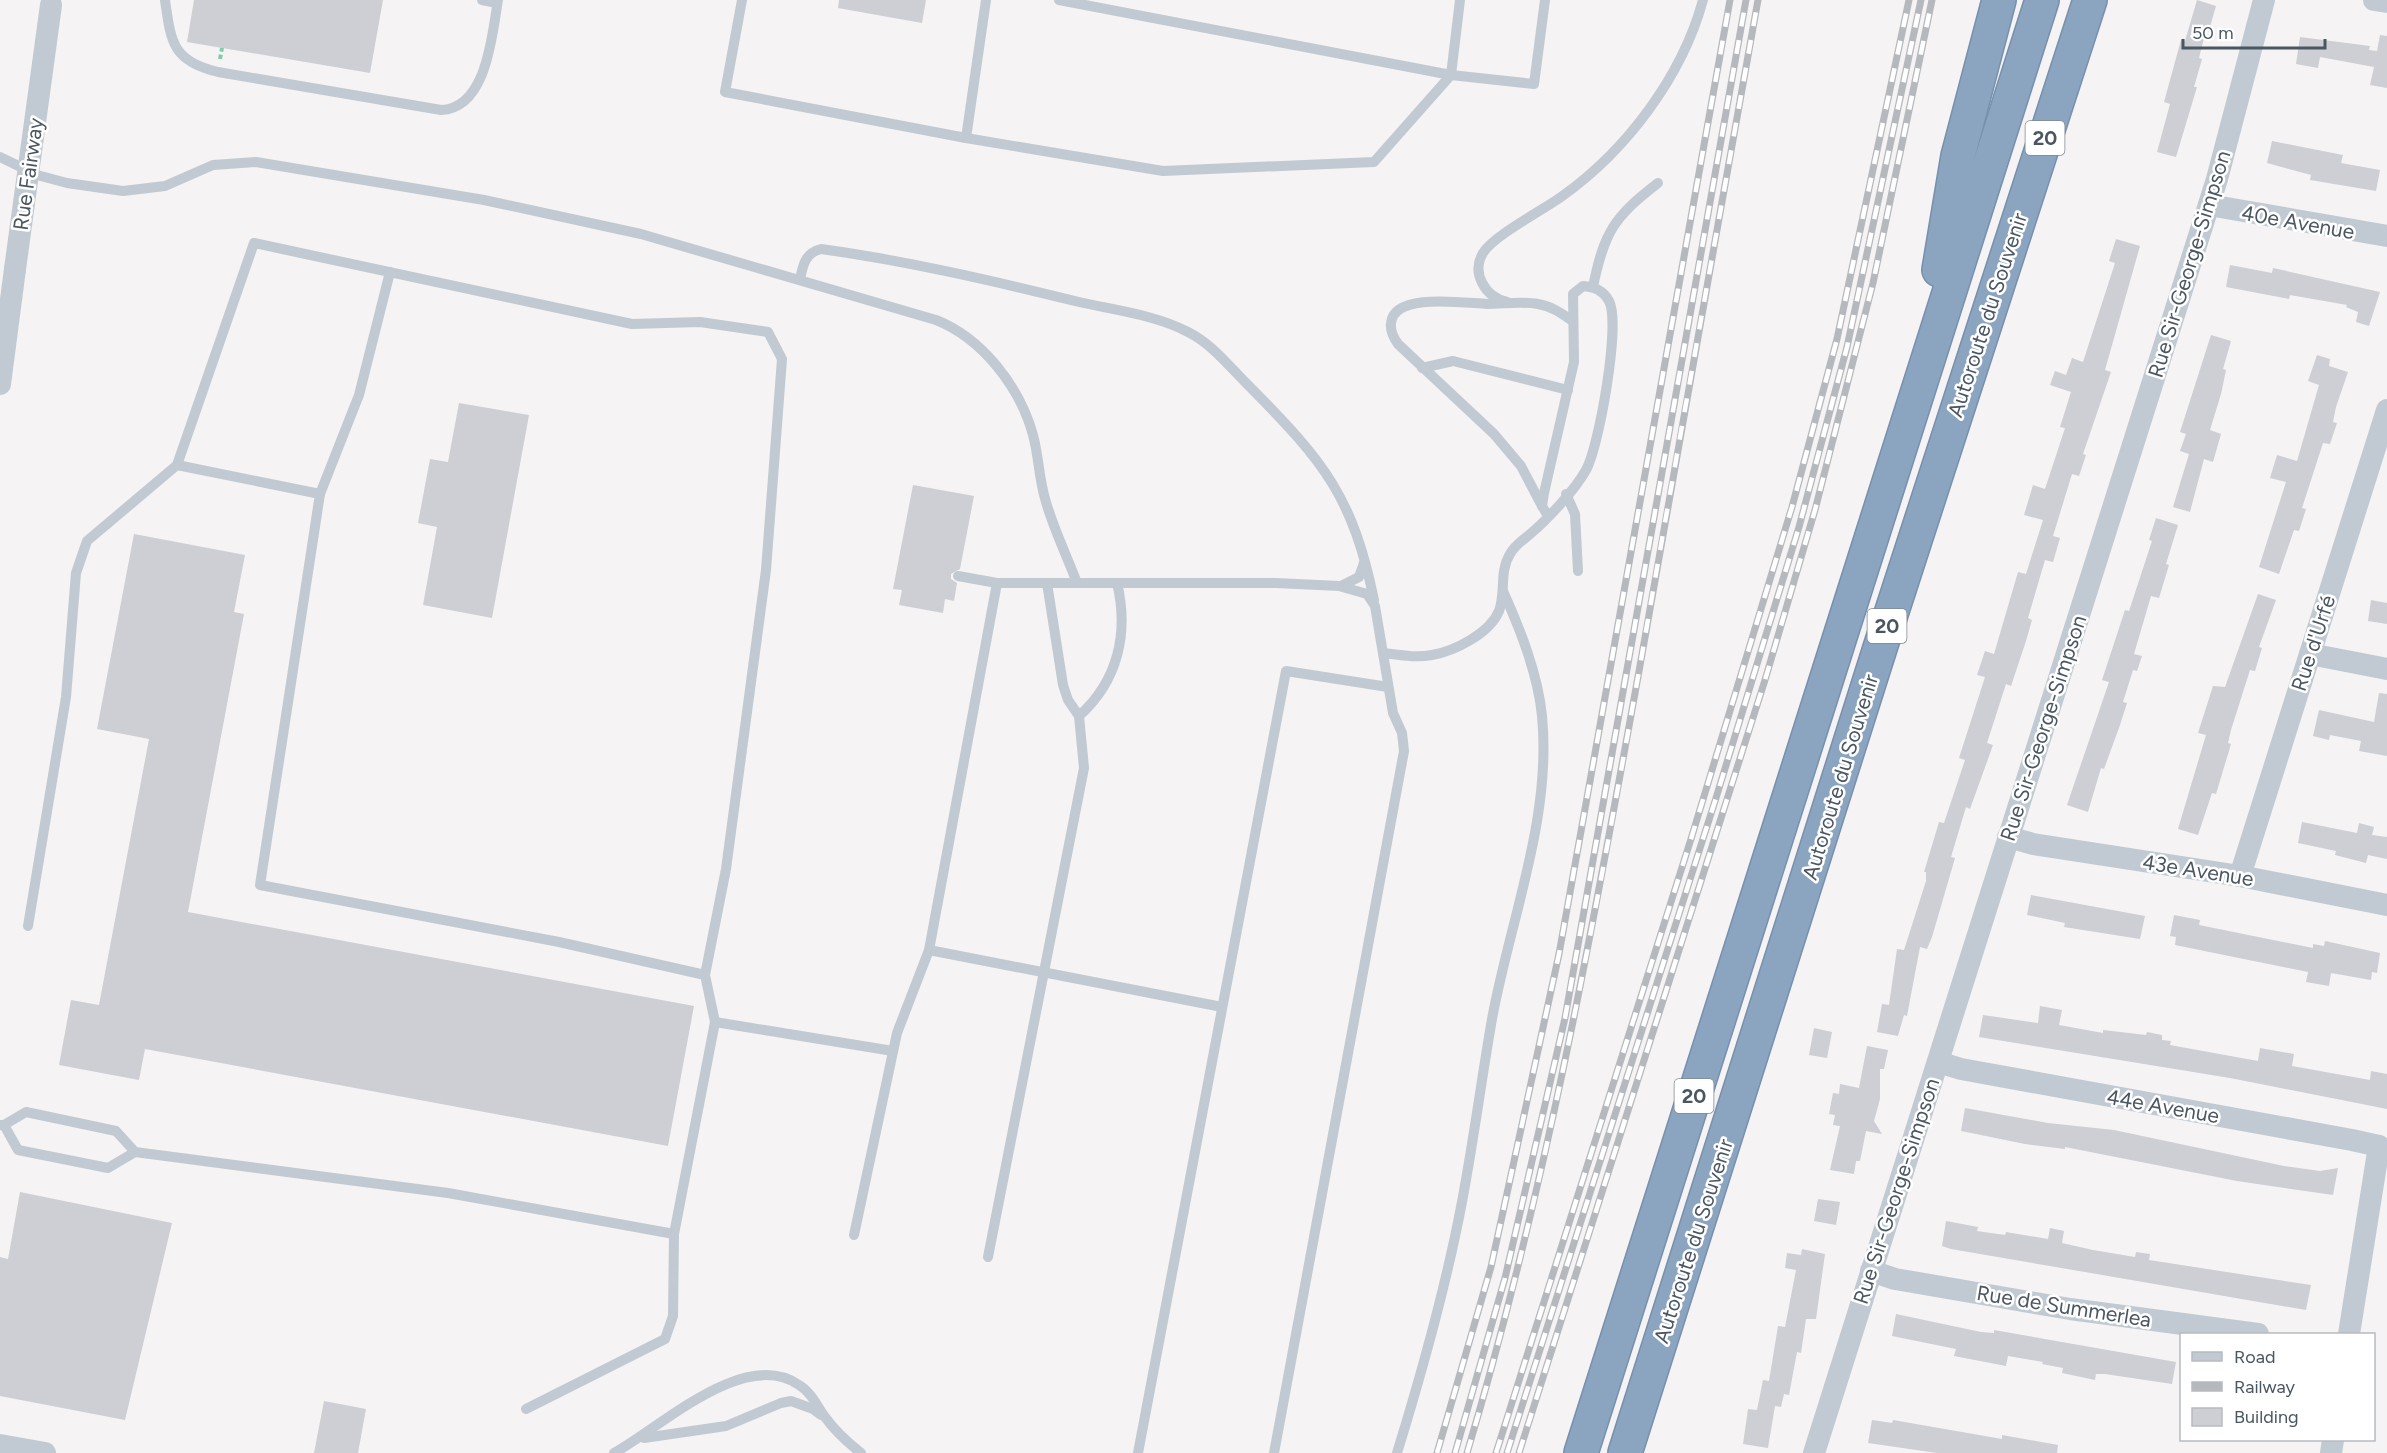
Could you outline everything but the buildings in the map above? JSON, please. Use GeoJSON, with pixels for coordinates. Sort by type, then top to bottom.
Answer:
{"type":"FeatureCollection","features":[{"type":"Feature","properties":{"kind":"highway"},"geometry":{"type":"LineString","coordinates":[[1919,386],[1958,156],[1999,0]]}},
{"type":"Feature","properties":{"kind":"highway","name":"Autoroute du Souvenir"},"geometry":{"type":"LineString","coordinates":[[1581,1453],[2042,0]]}},
{"type":"Feature","properties":{"kind":"highway","name":"Autoroute du Souvenir"},"geometry":{"type":"LineString","coordinates":[[1625,1453],[1880,648],[2090,0]]}},
{"type":"Feature","properties":{"kind":"street","name":"Rue Sir-George-Simpson"},"geometry":{"type":"LineString","coordinates":[[1814,1453],[2209,205],[2264,0]]}},
{"type":"Feature","properties":{"kind":"street"},"geometry":{"type":"LineString","coordinates":[[2374,0],[2387,2]]}},
{"type":"Feature","properties":{"kind":"street","name":"Rue Fairway"},"geometry":{"type":"LineString","coordinates":[[0,384],[51,2]]}},
{"type":"Feature","properties":{"kind":"street","name":"40e Avenue"},"geometry":{"type":"LineString","coordinates":[[2209,205],[2387,236]]}},
{"type":"Feature","properties":{"kind":"street","name":"Rue d'Urfé"},"geometry":{"type":"LineString","coordinates":[[2240,876],[2310,654],[2382,445],[2387,410]]}},
{"type":"Feature","properties":{"kind":"street"},"geometry":{"type":"LineString","coordinates":[[2310,654],[2387,669]]}},
{"type":"Feature","properties":{"kind":"street","name":"43e Avenue"},"geometry":{"type":"LineString","coordinates":[[2008,837],[2033,844],[2240,876],[2387,905]]}},
{"type":"Feature","properties":{"kind":"street","name":"44e Avenue"},"geometry":{"type":"LineString","coordinates":[[1938,1062],[1961,1070],[2383,1149]]}},
{"type":"Feature","properties":{"kind":"street"},"geometry":{"type":"LineString","coordinates":[[2349,1333],[2378,1213],[2383,1149]]}},
{"type":"Feature","properties":{"kind":"street","name":"Rue de Summerlea"},"geometry":{"type":"LineString","coordinates":[[1871,1271],[1895,1279],[2070,1309],[2244,1333]]}},
{"type":"Feature","properties":{"kind":"street"},"geometry":{"type":"LineString","coordinates":[[0,1445],[45,1453]]}},
{"type":"Feature","properties":{"kind":"lane"},"geometry":{"type":"LineString","coordinates":[[165,0],[175,47],[191,63],[218,72],[441,110],[450,110],[464,102],[477,83],[487,58],[498,1],[482,0]]}},
{"type":"Feature","properties":{"kind":"lane"},"geometry":{"type":"LineString","coordinates":[[742,0],[725,92],[966,138],[1163,171],[1374,162],[1451,75],[1460,0]]}},
{"type":"Feature","properties":{"kind":"lane"},"geometry":{"type":"LineString","coordinates":[[966,138],[986,0]]}},
{"type":"Feature","properties":{"kind":"lane"},"geometry":{"type":"LineString","coordinates":[[1059,0],[1451,75],[1534,84],[1545,0]]}},
{"type":"Feature","properties":{"kind":"lane"},"geometry":{"type":"LineString","coordinates":[[1516,304],[1494,297],[1482,284],[1479,269],[1483,253],[1497,240],[1586,179],[1629,135],[1683,53],[1703,0]]}},
{"type":"Feature","properties":{"kind":"lane"},"geometry":{"type":"LineString","coordinates":[[0,157],[37,176],[123,191],[165,186],[213,165],[256,162],[285,165],[563,216],[641,234],[929,317],[973,341],[1011,387],[1022,407],[1032,434],[1045,500],[1077,583]]}},
{"type":"Feature","properties":{"kind":"lane"},"geometry":{"type":"LineString","coordinates":[[1593,287],[1600,254],[1612,226],[1629,206],[1658,183]]}},
{"type":"Feature","properties":{"kind":"lane"},"geometry":{"type":"LineString","coordinates":[[28,926],[66,697],[76,573],[87,541],[177,465],[254,243],[632,324],[700,322],[768,332],[782,359],[766,570],[726,869],[705,975],[716,1022],[674,1234],[673,1316],[665,1339],[526,1409]]}},
{"type":"Feature","properties":{"kind":"lane"},"geometry":{"type":"LineString","coordinates":[[800,279],[810,254],[821,249],[1016,286],[1142,316],[1187,331],[1217,353],[1300,437],[1320,462],[1353,521],[1365,557],[1388,687],[1404,751],[1274,1453]]}},
{"type":"Feature","properties":{"kind":"lane"},"geometry":{"type":"LineString","coordinates":[[390,272],[359,395],[320,494],[260,885],[559,942],[705,975]]}},
{"type":"Feature","properties":{"kind":"lane"},"geometry":{"type":"LineString","coordinates":[[1383,653],[1411,657],[1435,654],[1456,646],[1491,624],[1499,610],[1503,591],[1502,575],[1510,553],[1545,511],[1566,494],[1585,472],[1593,455],[1614,328],[1609,301],[1601,291],[1593,287],[1583,286],[1573,294],[1571,320],[1574,362],[1545,511]]}},
{"type":"Feature","properties":{"kind":"lane"},"geometry":{"type":"LineString","coordinates":[[1545,511],[1521,466],[1494,434],[1458,398],[1422,368],[1392,336],[1391,320],[1397,309],[1404,305],[1428,302],[1545,305],[1571,320]]}},
{"type":"Feature","properties":{"kind":"lane"},"geometry":{"type":"LineString","coordinates":[[1422,368],[1453,361],[1568,390]]}},
{"type":"Feature","properties":{"kind":"lane"},"geometry":{"type":"LineString","coordinates":[[177,465],[320,494]]}},
{"type":"Feature","properties":{"kind":"lane"},"geometry":{"type":"LineString","coordinates":[[1566,494],[1575,514],[1578,572]]}},
{"type":"Feature","properties":{"kind":"lane"},"geometry":{"type":"LineString","coordinates":[[1339,586],[1362,574],[1365,557]]}},
{"type":"Feature","properties":{"kind":"lane"},"geometry":{"type":"LineString","coordinates":[[958,576],[997,583],[1339,586],[1367,594],[1375,606]]}},
{"type":"Feature","properties":{"kind":"lane"},"geometry":{"type":"LineString","coordinates":[[854,1235],[897,1033],[929,950],[997,583]]}},
{"type":"Feature","properties":{"kind":"lane"},"geometry":{"type":"LineString","coordinates":[[988,1257],[1084,768],[1079,716],[1068,700],[1063,685],[1047,583]]}},
{"type":"Feature","properties":{"kind":"lane"},"geometry":{"type":"LineString","coordinates":[[1079,716],[1092,704],[1103,687],[1119,651],[1123,613],[1117,583]]}},
{"type":"Feature","properties":{"kind":"lane"},"geometry":{"type":"LineString","coordinates":[[1398,1453],[1450,1257],[1479,1111],[1492,1020],[1537,815],[1543,751],[1542,716],[1533,675],[1514,615],[1503,591]]}},
{"type":"Feature","properties":{"kind":"lane"},"geometry":{"type":"LineString","coordinates":[[1138,1453],[1286,671],[1388,687]]}},
{"type":"Feature","properties":{"kind":"lane"},"geometry":{"type":"LineString","coordinates":[[929,950],[1222,1007]]}},
{"type":"Feature","properties":{"kind":"lane"},"geometry":{"type":"LineString","coordinates":[[716,1022],[893,1051]]}},
{"type":"Feature","properties":{"kind":"lane"},"geometry":{"type":"LineString","coordinates":[[135,1152],[116,1131],[27,1112],[2,1125],[18,1150],[108,1168],[135,1152],[448,1193],[674,1234]]}},
{"type":"Feature","properties":{"kind":"lane"},"geometry":{"type":"LineString","coordinates":[[614,1453],[641,1438],[712,1390],[752,1376],[771,1376],[800,1385],[844,1440],[861,1453]]}},
{"type":"Feature","properties":{"kind":"lane"},"geometry":{"type":"LineString","coordinates":[[641,1438],[726,1426],[791,1401],[813,1408],[825,1418]]}},
{"type":"Feature","properties":{"kind":"path"},"geometry":{"type":"LineString","coordinates":[[220,62],[222,48]]}},
{"type":"Feature","properties":{"kind":"railway"},"geometry":{"type":"LineString","coordinates":[[1437,1453],[1491,1267],[1559,954],[1730,0]]}},
{"type":"Feature","properties":{"kind":"railway"},"geometry":{"type":"LineString","coordinates":[[1455,1453],[1505,1278],[1565,1018],[1746,0]]}},
{"type":"Feature","properties":{"kind":"railway"},"geometry":{"type":"LineString","coordinates":[[1467,1453],[1495,1355],[1544,1158],[1585,960],[1605,860],[1758,0]]}},
{"type":"Feature","properties":{"kind":"railway"},"geometry":{"type":"LineString","coordinates":[[1496,1453],[1691,839],[1792,507],[1837,339],[1909,0]]}},
{"type":"Feature","properties":{"kind":"railway"},"geometry":{"type":"LineString","coordinates":[[1507,1453],[1716,798],[1799,527],[1847,347],[1921,0]]}},
{"type":"Feature","properties":{"kind":"railway"},"geometry":{"type":"LineString","coordinates":[[1519,1453],[1765,680],[1815,510],[1873,283],[1932,0]]}}]}
